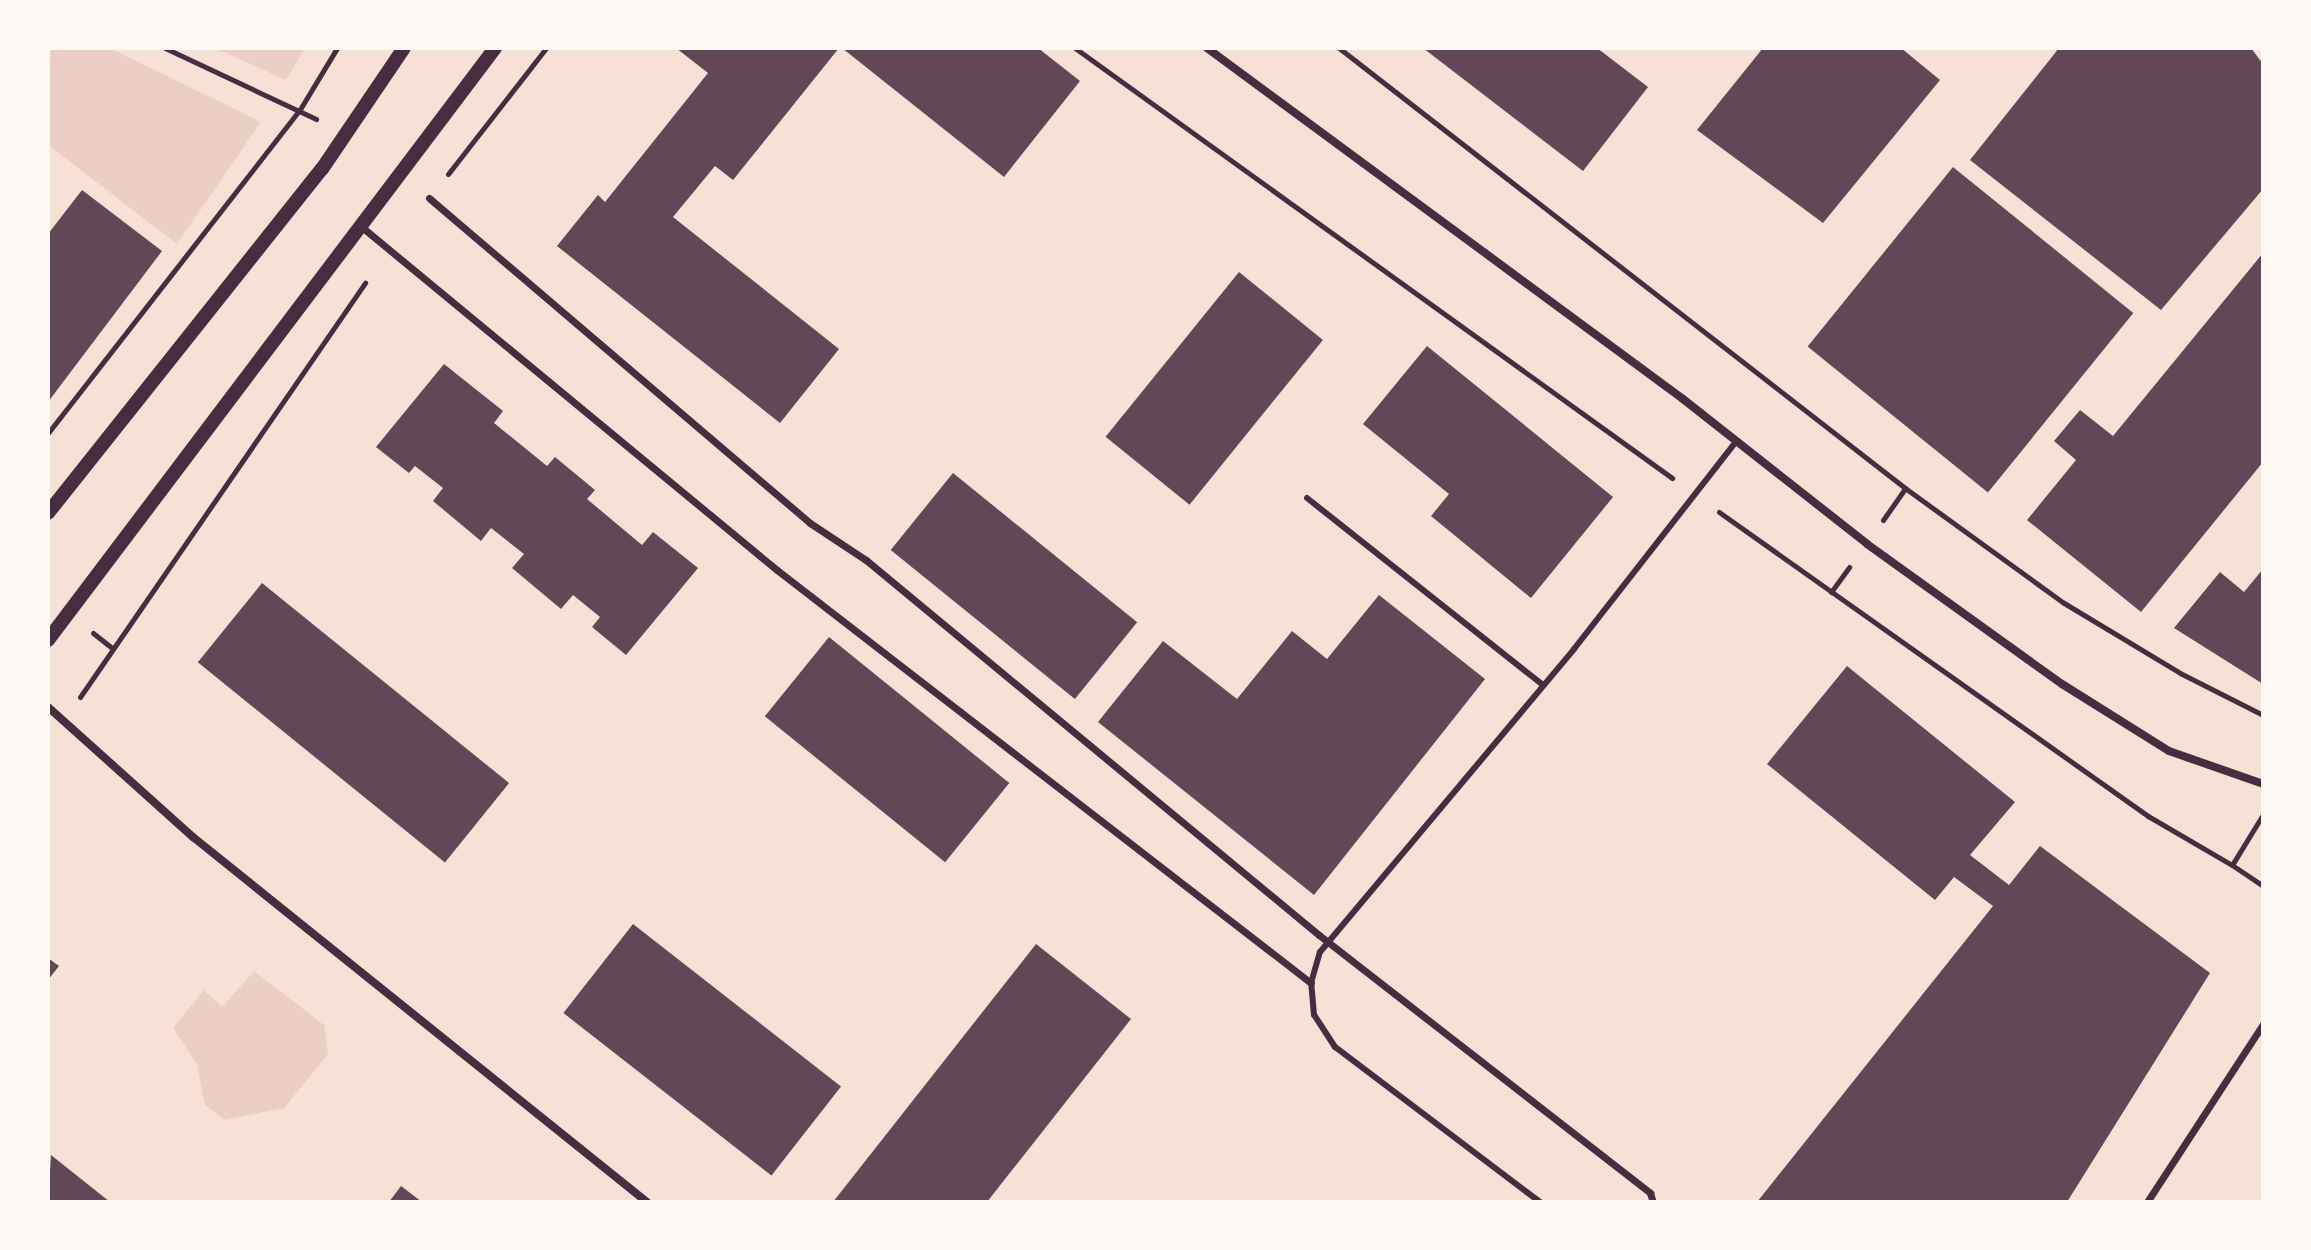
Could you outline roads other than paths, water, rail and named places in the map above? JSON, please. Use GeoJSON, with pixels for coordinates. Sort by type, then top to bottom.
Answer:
{"type":"FeatureCollection","features":[{"type":"Feature","properties":{"kind":"street"},"geometry":{"type":"LineString","coordinates":[[48,513],[322,169],[404,48]]}},
{"type":"Feature","properties":{"kind":"street"},"geometry":{"type":"LineString","coordinates":[[48,640],[363,228],[495,48]]}},
{"type":"Feature","properties":{"kind":"street"},"geometry":{"type":"LineString","coordinates":[[1207,48],[1632,361],[1734,444],[2062,684],[2169,751],[2263,784]]}},
{"type":"Feature","properties":{"kind":"street"},"geometry":{"type":"LineString","coordinates":[[429,198],[810,523],[866,560],[1328,942],[1650,1193],[1653,1202]]}},
{"type":"Feature","properties":{"kind":"street"},"geometry":{"type":"LineString","coordinates":[[363,228],[777,570],[1311,983]]}},
{"type":"Feature","properties":{"kind":"street"},"geometry":{"type":"LineString","coordinates":[[48,707],[193,837],[647,1202]]}},
{"type":"Feature","properties":{"kind":"street"},"geometry":{"type":"LineString","coordinates":[[2147,1202],[2263,1024]]}},
{"type":"Feature","properties":{"kind":"lane"},"geometry":{"type":"LineString","coordinates":[[1540,1202],[1335,1047],[1314,1015],[1311,983],[1328,942],[1543,685],[1734,444]]}},
{"type":"Feature","properties":{"kind":"lane"},"geometry":{"type":"LineString","coordinates":[[1307,498],[1543,685]]}}]}
